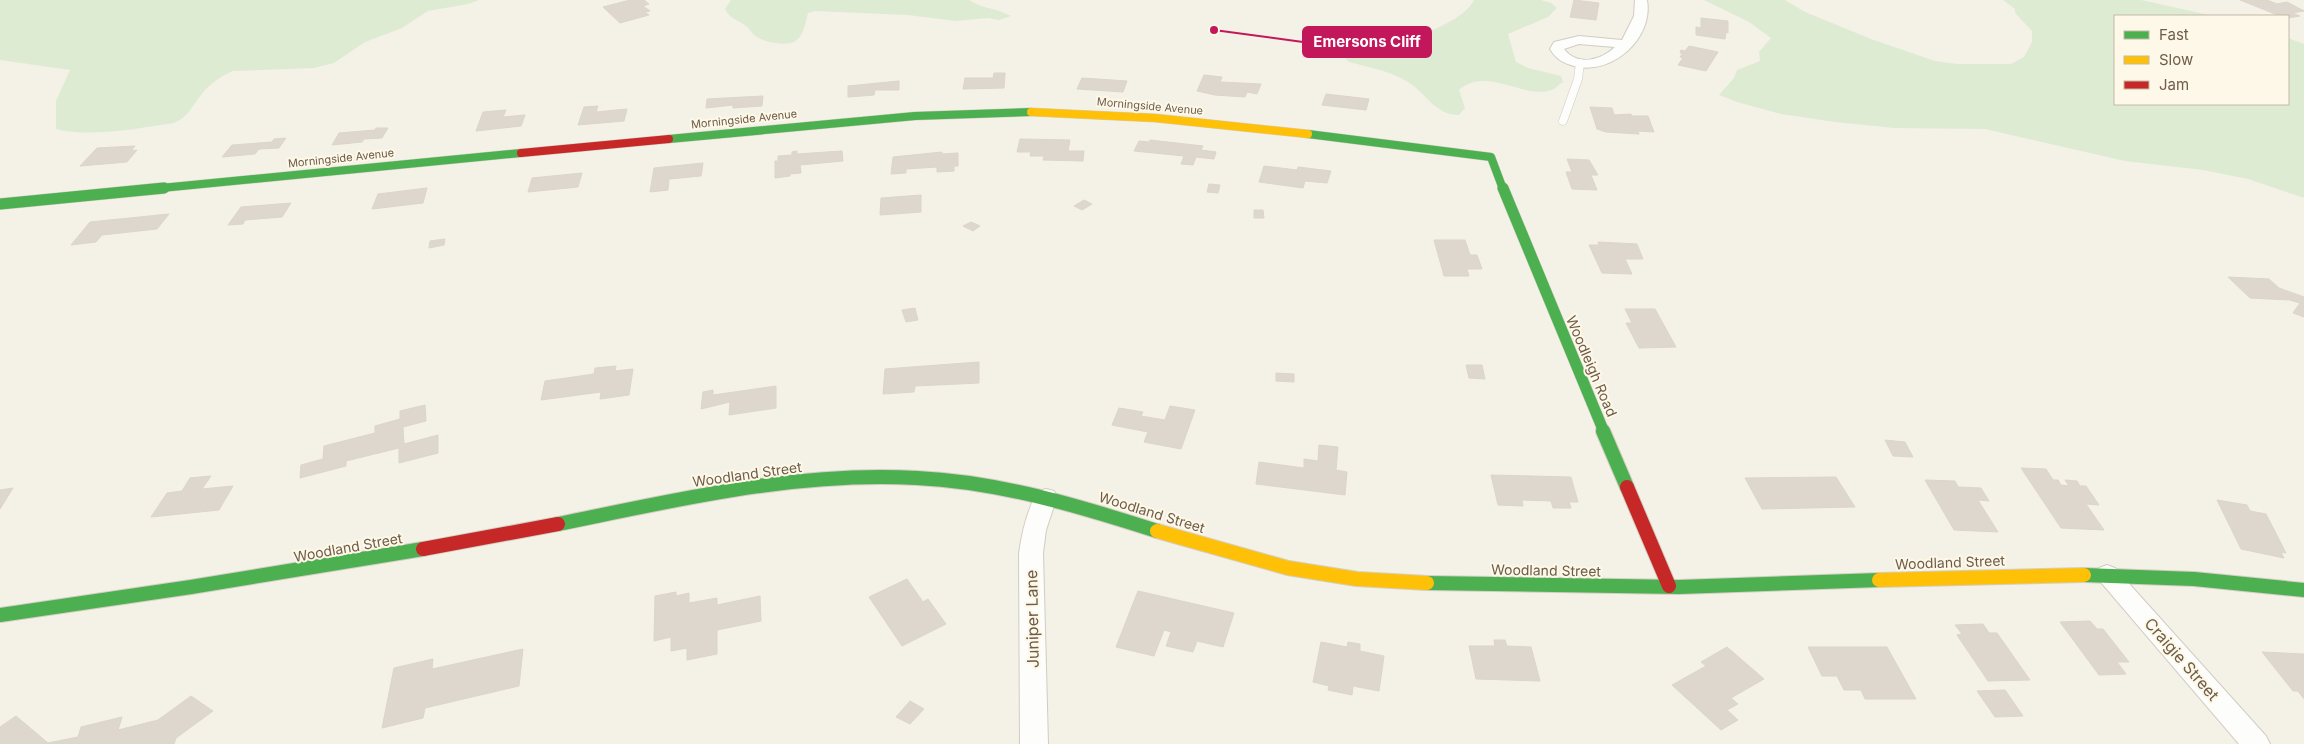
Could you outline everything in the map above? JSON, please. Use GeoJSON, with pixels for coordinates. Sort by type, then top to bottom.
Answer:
{"type":"FeatureCollection","features":[{"type":"Feature","properties":{"kind":"street"},"geometry":{"type":"LineString","coordinates":[[1624,44],[1579,40],[1559,45],[1557,49],[1558,53],[1568,60],[1580,63],[1604,63],[1613,56],[1624,44],[1638,27],[1643,12],[1641,0]]}},
{"type":"Feature","properties":{"kind":"street","name":"Morningside Avenue"},"geometry":{"type":"LineString","coordinates":[[0,204],[829,123],[967,113],[1041,112],[1160,118],[1491,157]]}},
{"type":"Feature","properties":{"kind":"street","name":"Woodleigh Road"},"geometry":{"type":"LineString","coordinates":[[1491,157],[1518,229],[1669,586]]}},
{"type":"Feature","properties":{"kind":"street","name":"Woodland Street"},"geometry":{"type":"LineString","coordinates":[[0,615],[214,585],[507,534],[721,492],[796,482],[863,478],[926,478],[971,483],[1046,497],[1105,513],[1262,562],[1332,576],[1364,580],[1439,584],[1669,586],[2107,574],[2203,577],[2304,590]]}},
{"type":"Feature","properties":{"kind":"street","name":"Juniper Lane"},"geometry":{"type":"LineString","coordinates":[[1034,744],[1031,553],[1034,530],[1046,497]]}},
{"type":"Feature","properties":{"kind":"street","name":"Craigie Street"},"geometry":{"type":"LineString","coordinates":[[2107,574],[2256,744]]}},
{"type":"Feature","properties":{"kind":"lane"},"geometry":{"type":"LineString","coordinates":[[1564,121],[1578,79],[1580,63]]}},
{"type":"Feature","properties":{"kind":"green space"},"geometry":{"type":"Polygon","coordinates":[[[0,0],[479,0],[468,4],[428,11],[402,28],[365,42],[334,63],[314,68],[233,71],[211,84],[186,114],[174,123],[84,133],[56,129],[56,101],[70,70],[0,60],[0,0]]]}},
{"type":"Feature","properties":{"kind":"green space"},"geometry":{"type":"Polygon","coordinates":[[[731,0],[969,0],[1011,16],[999,20],[988,18],[956,21],[908,15],[815,11],[808,13],[800,37],[796,41],[784,44],[759,38],[732,17],[725,9],[731,0]]]}},
{"type":"Feature","properties":{"kind":"green space"},"geometry":{"type":"Polygon","coordinates":[[[1474,0],[1541,0],[1551,3],[1557,8],[1548,17],[1508,34],[1516,62],[1528,68],[1561,76],[1563,82],[1554,89],[1543,92],[1494,82],[1470,83],[1459,90],[1465,108],[1459,115],[1443,111],[1401,78],[1349,62],[1345,58],[1364,50],[1406,40],[1440,27],[1461,14],[1474,0]]]}},
{"type":"Feature","properties":{"kind":"green space"},"geometry":{"type":"Polygon","coordinates":[[[1704,0],[1785,0],[1805,12],[1871,39],[1935,61],[1957,64],[2011,64],[2024,57],[2032,42],[2032,31],[2015,13],[2015,9],[2003,0],[2141,0],[2209,15],[2114,15],[2114,105],[2289,105],[2289,38],[2304,44],[2304,198],[2248,179],[2203,170],[2125,161],[1985,129],[1894,128],[1835,122],[1781,114],[1737,102],[1719,95],[1734,78],[1737,70],[1760,61],[1759,52],[1771,38],[1749,22],[1704,0]]]}},
{"type":"Feature","properties":{"kind":"building"},"geometry":{"type":"Polygon","coordinates":[[[630,0],[644,0],[649,4],[643,6],[650,11],[645,12],[649,15],[620,23],[603,7],[630,0]]]}},
{"type":"Feature","properties":{"kind":"building"},"geometry":{"type":"Polygon","coordinates":[[[1574,0],[1599,3],[1596,20],[1570,17],[1574,0]]]}},
{"type":"Feature","properties":{"kind":"building"},"geometry":{"type":"Polygon","coordinates":[[[2240,0],[2267,0],[2277,4],[2287,2],[2304,11],[2292,13],[2300,16],[2289,18],[2289,15],[2278,15],[2240,0]]]}},
{"type":"Feature","properties":{"kind":"building"},"geometry":{"type":"Polygon","coordinates":[[[1701,18],[1728,21],[1728,33],[1726,32],[1725,39],[1696,35],[1696,27],[1701,28],[1701,18]]]}},
{"type":"Feature","properties":{"kind":"building"},"geometry":{"type":"Polygon","coordinates":[[[1689,46],[1718,52],[1706,71],[1678,65],[1683,58],[1680,57],[1683,53],[1680,53],[1681,50],[1685,51],[1689,46]]]}},
{"type":"Feature","properties":{"kind":"building"},"geometry":{"type":"Polygon","coordinates":[[[994,73],[1005,73],[1004,88],[963,89],[965,78],[993,78],[994,73]]]}},
{"type":"Feature","properties":{"kind":"building"},"geometry":{"type":"Polygon","coordinates":[[[1204,75],[1222,77],[1220,82],[1261,84],[1257,94],[1247,92],[1245,97],[1215,95],[1197,91],[1204,75]]]}},
{"type":"Feature","properties":{"kind":"building"},"geometry":{"type":"Polygon","coordinates":[[[1082,78],[1127,81],[1123,92],[1077,89],[1082,78]]]}},
{"type":"Feature","properties":{"kind":"building"},"geometry":{"type":"Polygon","coordinates":[[[899,81],[899,90],[875,90],[874,95],[848,97],[848,86],[899,81]]]}},
{"type":"Feature","properties":{"kind":"building"},"geometry":{"type":"Polygon","coordinates":[[[1326,94],[1369,99],[1366,110],[1322,105],[1326,94]]]}},
{"type":"Feature","properties":{"kind":"building"},"geometry":{"type":"Polygon","coordinates":[[[763,96],[762,106],[733,108],[733,105],[706,108],[707,99],[763,96]]]}},
{"type":"Feature","properties":{"kind":"building"},"geometry":{"type":"Polygon","coordinates":[[[598,106],[596,112],[627,109],[624,121],[578,125],[584,107],[598,106]]]}},
{"type":"Feature","properties":{"kind":"building"},"geometry":{"type":"Polygon","coordinates":[[[1590,107],[1612,108],[1614,115],[1648,116],[1654,132],[1638,131],[1639,134],[1606,132],[1597,129],[1590,107]]]}},
{"type":"Feature","properties":{"kind":"building"},"geometry":{"type":"Polygon","coordinates":[[[506,110],[503,117],[525,115],[521,126],[476,131],[483,112],[506,110]]]}},
{"type":"Feature","properties":{"kind":"building"},"geometry":{"type":"Polygon","coordinates":[[[376,128],[388,128],[382,138],[364,139],[362,142],[332,145],[339,133],[375,130],[376,128]]]}},
{"type":"Feature","properties":{"kind":"building"},"geometry":{"type":"Polygon","coordinates":[[[286,138],[279,148],[259,149],[255,154],[222,157],[232,145],[272,142],[274,139],[286,138]]]}},
{"type":"Feature","properties":{"kind":"building"},"geometry":{"type":"Polygon","coordinates":[[[1020,139],[1070,140],[1068,151],[1084,151],[1083,161],[1043,160],[1044,156],[1030,156],[1031,152],[1017,152],[1020,139]]]}},
{"type":"Feature","properties":{"kind":"building"},"geometry":{"type":"Polygon","coordinates":[[[1150,140],[1203,146],[1201,150],[1216,152],[1214,159],[1196,157],[1193,165],[1181,164],[1184,156],[1134,151],[1139,141],[1149,142],[1150,140]]]}},
{"type":"Feature","properties":{"kind":"building"},"geometry":{"type":"Polygon","coordinates":[[[135,146],[131,151],[137,150],[127,162],[80,166],[97,148],[135,146]]]}},
{"type":"Feature","properties":{"kind":"building"},"geometry":{"type":"Polygon","coordinates":[[[797,151],[797,154],[842,151],[843,161],[800,165],[801,173],[775,178],[775,161],[778,161],[778,156],[792,155],[792,152],[797,151]]]}},
{"type":"Feature","properties":{"kind":"building"},"geometry":{"type":"Polygon","coordinates":[[[942,152],[942,154],[958,153],[958,166],[954,166],[954,171],[937,172],[937,167],[906,169],[906,173],[891,174],[893,157],[942,152]]]}},
{"type":"Feature","properties":{"kind":"building"},"geometry":{"type":"Polygon","coordinates":[[[1567,159],[1589,160],[1598,175],[1591,175],[1597,190],[1572,189],[1566,172],[1572,172],[1567,159]]]}},
{"type":"Feature","properties":{"kind":"building"},"geometry":{"type":"Polygon","coordinates":[[[703,163],[701,176],[669,179],[668,190],[650,192],[654,168],[703,163]]]}},
{"type":"Feature","properties":{"kind":"building"},"geometry":{"type":"Polygon","coordinates":[[[1264,166],[1297,170],[1298,167],[1331,171],[1327,183],[1305,181],[1303,188],[1259,182],[1264,166]]]}},
{"type":"Feature","properties":{"kind":"building"},"geometry":{"type":"Polygon","coordinates":[[[582,173],[578,187],[528,192],[532,178],[582,173]]]}},
{"type":"Feature","properties":{"kind":"building"},"geometry":{"type":"Polygon","coordinates":[[[1209,184],[1220,185],[1218,193],[1207,192],[1209,184]]]}},
{"type":"Feature","properties":{"kind":"building"},"geometry":{"type":"Polygon","coordinates":[[[427,188],[423,203],[372,209],[378,194],[427,188]]]}},
{"type":"Feature","properties":{"kind":"building"},"geometry":{"type":"Polygon","coordinates":[[[921,195],[921,212],[880,215],[881,198],[921,195]]]}},
{"type":"Feature","properties":{"kind":"building"},"geometry":{"type":"Polygon","coordinates":[[[1084,200],[1092,204],[1082,210],[1074,206],[1084,200]]]}},
{"type":"Feature","properties":{"kind":"building"},"geometry":{"type":"Polygon","coordinates":[[[291,203],[282,217],[245,220],[243,224],[228,225],[241,207],[291,203]]]}},
{"type":"Feature","properties":{"kind":"building"},"geometry":{"type":"Polygon","coordinates":[[[1254,210],[1263,210],[1264,218],[1254,218],[1254,210]]]}},
{"type":"Feature","properties":{"kind":"building"},"geometry":{"type":"Polygon","coordinates":[[[169,214],[157,229],[102,235],[96,242],[71,245],[90,222],[169,214]]]}},
{"type":"Feature","properties":{"kind":"building"},"geometry":{"type":"Polygon","coordinates":[[[971,222],[980,226],[973,231],[963,226],[971,222]]]}},
{"type":"Feature","properties":{"kind":"building"},"geometry":{"type":"Polygon","coordinates":[[[445,239],[444,245],[429,248],[430,241],[445,239]]]}},
{"type":"Feature","properties":{"kind":"building"},"geometry":{"type":"Polygon","coordinates":[[[1434,240],[1465,240],[1470,255],[1477,255],[1482,269],[1467,269],[1469,276],[1444,276],[1434,240]]]}},
{"type":"Feature","properties":{"kind":"building"},"geometry":{"type":"Polygon","coordinates":[[[1598,242],[1637,244],[1643,259],[1625,259],[1632,274],[1602,273],[1589,245],[1599,245],[1598,242]]]}},
{"type":"Feature","properties":{"kind":"building"},"geometry":{"type":"Polygon","coordinates":[[[2228,277],[2269,279],[2279,288],[2304,297],[2304,317],[2293,313],[2300,303],[2290,300],[2250,298],[2228,277]]]}},
{"type":"Feature","properties":{"kind":"building"},"geometry":{"type":"Polygon","coordinates":[[[915,308],[918,320],[906,322],[902,310],[915,308]]]}},
{"type":"Feature","properties":{"kind":"building"},"geometry":{"type":"Polygon","coordinates":[[[1625,309],[1655,309],[1676,347],[1639,348],[1626,323],[1632,323],[1625,309]]]}},
{"type":"Feature","properties":{"kind":"building"},"geometry":{"type":"Polygon","coordinates":[[[979,362],[979,383],[915,386],[914,392],[883,394],[885,369],[979,362]]]}},
{"type":"Feature","properties":{"kind":"building"},"geometry":{"type":"Polygon","coordinates":[[[1466,365],[1482,365],[1485,379],[1469,378],[1466,365]]]}},
{"type":"Feature","properties":{"kind":"building"},"geometry":{"type":"Polygon","coordinates":[[[616,366],[615,371],[633,369],[629,395],[600,399],[601,392],[541,400],[545,381],[594,374],[595,368],[616,366]]]}},
{"type":"Feature","properties":{"kind":"building"},"geometry":{"type":"Polygon","coordinates":[[[1276,373],[1294,374],[1294,382],[1276,381],[1276,373]]]}},
{"type":"Feature","properties":{"kind":"building"},"geometry":{"type":"Polygon","coordinates":[[[776,386],[776,408],[729,415],[730,402],[701,409],[703,392],[713,390],[713,395],[776,386]]]}},
{"type":"Feature","properties":{"kind":"building"},"geometry":{"type":"Polygon","coordinates":[[[425,405],[426,421],[403,427],[404,444],[438,435],[438,453],[399,463],[399,448],[346,461],[346,466],[300,478],[301,465],[323,459],[324,446],[375,433],[375,426],[400,419],[400,411],[425,405]]]}},
{"type":"Feature","properties":{"kind":"building"},"geometry":{"type":"Polygon","coordinates":[[[1170,406],[1195,410],[1181,449],[1144,442],[1148,432],[1112,425],[1119,408],[1143,412],[1141,416],[1165,420],[1170,406]]]}},
{"type":"Feature","properties":{"kind":"building"},"geometry":{"type":"Polygon","coordinates":[[[1885,440],[1905,442],[1913,457],[1893,456],[1885,440]]]}},
{"type":"Feature","properties":{"kind":"building"},"geometry":{"type":"Polygon","coordinates":[[[1319,445],[1338,447],[1336,470],[1347,472],[1345,495],[1256,484],[1259,462],[1304,468],[1304,459],[1318,461],[1319,445]]]}},
{"type":"Feature","properties":{"kind":"building"},"geometry":{"type":"Polygon","coordinates":[[[2021,468],[2046,469],[2053,480],[2058,480],[2061,485],[2069,486],[2065,480],[2077,481],[2080,486],[2086,486],[2099,505],[2086,504],[2104,530],[2061,528],[2021,468]]]}},
{"type":"Feature","properties":{"kind":"building"},"geometry":{"type":"Polygon","coordinates":[[[1491,475],[1571,477],[1578,502],[1569,502],[1571,508],[1553,508],[1551,501],[1522,500],[1523,506],[1498,505],[1491,475]]]}},
{"type":"Feature","properties":{"kind":"building"},"geometry":{"type":"Polygon","coordinates":[[[211,476],[202,489],[233,486],[219,510],[151,517],[167,493],[182,491],[190,478],[211,476]]]}},
{"type":"Feature","properties":{"kind":"building"},"geometry":{"type":"Polygon","coordinates":[[[1836,477],[1855,507],[1762,509],[1745,478],[1836,477]]]}},
{"type":"Feature","properties":{"kind":"building"},"geometry":{"type":"Polygon","coordinates":[[[1925,480],[1955,481],[1958,487],[1981,488],[1989,501],[1978,500],[1998,532],[1954,530],[1925,480]]]}},
{"type":"Feature","properties":{"kind":"building"},"geometry":{"type":"Polygon","coordinates":[[[13,488],[0,509],[0,490],[13,488]]]}},
{"type":"Feature","properties":{"kind":"building"},"geometry":{"type":"Polygon","coordinates":[[[2217,500],[2247,505],[2250,511],[2266,514],[2286,553],[2281,552],[2284,558],[2241,549],[2217,500]]]}},
{"type":"Feature","properties":{"kind":"building"},"geometry":{"type":"Polygon","coordinates":[[[907,579],[923,602],[928,599],[946,624],[902,646],[869,597],[907,579]]]}},
{"type":"Feature","properties":{"kind":"building"},"geometry":{"type":"Polygon","coordinates":[[[1138,591],[1234,613],[1223,647],[1197,641],[1193,652],[1166,646],[1171,632],[1164,630],[1154,656],[1116,647],[1138,591]]]}},
{"type":"Feature","properties":{"kind":"building"},"geometry":{"type":"Polygon","coordinates":[[[676,592],[676,596],[689,593],[689,603],[717,598],[717,605],[760,596],[761,621],[717,630],[717,654],[687,660],[687,648],[671,651],[671,637],[654,641],[655,596],[676,592]]]}},
{"type":"Feature","properties":{"kind":"building"},"geometry":{"type":"Polygon","coordinates":[[[2090,621],[2097,629],[2103,629],[2129,662],[2117,662],[2126,674],[2099,675],[2060,622],[2090,621]]]}},
{"type":"Feature","properties":{"kind":"building"},"geometry":{"type":"Polygon","coordinates":[[[1983,624],[1989,633],[1997,633],[2030,680],[1988,681],[1957,635],[1962,634],[1955,625],[1983,624]]]}},
{"type":"Feature","properties":{"kind":"building"},"geometry":{"type":"Polygon","coordinates":[[[1494,640],[1505,640],[1507,646],[1531,647],[1540,681],[1476,679],[1469,646],[1495,646],[1494,640]]]}},
{"type":"Feature","properties":{"kind":"building"},"geometry":{"type":"Polygon","coordinates":[[[1321,642],[1347,647],[1348,642],[1360,644],[1360,651],[1384,656],[1379,691],[1353,686],[1352,695],[1328,690],[1329,686],[1313,682],[1321,642]]]}},
{"type":"Feature","properties":{"kind":"building"},"geometry":{"type":"Polygon","coordinates":[[[1727,647],[1764,679],[1731,698],[1738,704],[1727,710],[1738,720],[1721,730],[1672,685],[1706,666],[1701,662],[1727,647]]]}},
{"type":"Feature","properties":{"kind":"building"},"geometry":{"type":"Polygon","coordinates":[[[1808,647],[1887,647],[1916,699],[1865,699],[1861,690],[1844,690],[1837,676],[1822,676],[1808,647]]]}},
{"type":"Feature","properties":{"kind":"building"},"geometry":{"type":"Polygon","coordinates":[[[523,649],[519,686],[425,708],[423,718],[382,728],[394,668],[433,659],[432,669],[523,649]]]}},
{"type":"Feature","properties":{"kind":"building"},"geometry":{"type":"Polygon","coordinates":[[[2262,652],[2304,654],[2304,699],[2298,691],[2293,691],[2262,652]]]}},
{"type":"Feature","properties":{"kind":"building"},"geometry":{"type":"Polygon","coordinates":[[[2005,690],[2023,716],[1995,717],[1977,691],[2005,690]]]}},
{"type":"Feature","properties":{"kind":"building"},"geometry":{"type":"Polygon","coordinates":[[[191,696],[213,711],[176,738],[174,744],[0,744],[0,727],[16,716],[48,743],[78,737],[81,727],[122,717],[118,730],[158,720],[191,696]]]}},
{"type":"Feature","properties":{"kind":"building"},"geometry":{"type":"Polygon","coordinates":[[[910,701],[924,709],[910,724],[896,717],[910,701]]]}},
{"type":"Feature","properties":{"kind":"traffic: fast"},"geometry":{"type":"LineString","coordinates":[[669,139],[915,116],[1031,112]]}},
{"type":"Feature","properties":{"kind":"traffic: fast"},"geometry":{"type":"LineString","coordinates":[[1308,134],[1491,157],[1518,229],[1627,487]]}},
{"type":"Feature","properties":{"kind":"traffic: fast"},"geometry":{"type":"LineString","coordinates":[[0,204],[521,153]]}},
{"type":"Feature","properties":{"kind":"traffic: fast"},"geometry":{"type":"LineString","coordinates":[[558,524],[660,503],[763,486],[866,477],[918,478],[970,483],[1018,491],[1111,516],[1157,531]]}},
{"type":"Feature","properties":{"kind":"traffic: fast"},"geometry":{"type":"LineString","coordinates":[[0,615],[191,587],[423,549]]}},
{"type":"Feature","properties":{"kind":"traffic: fast"},"geometry":{"type":"LineString","coordinates":[[2084,575],[2194,579],[2304,590]]}},
{"type":"Feature","properties":{"kind":"traffic: fast"},"geometry":{"type":"LineString","coordinates":[[1427,583],[1679,587],[1879,580]]}},
{"type":"Feature","properties":{"kind":"traffic: slow"},"geometry":{"type":"LineString","coordinates":[[1031,112],[1155,118],[1308,134]]}},
{"type":"Feature","properties":{"kind":"traffic: slow"},"geometry":{"type":"LineString","coordinates":[[1157,531],[1288,568],[1357,579],[1427,583]]}},
{"type":"Feature","properties":{"kind":"traffic: slow"},"geometry":{"type":"LineString","coordinates":[[1879,580],[2084,575]]}},
{"type":"Feature","properties":{"kind":"traffic: jam"},"geometry":{"type":"LineString","coordinates":[[521,153],[669,139]]}},
{"type":"Feature","properties":{"kind":"traffic: jam"},"geometry":{"type":"LineString","coordinates":[[1627,487],[1669,586]]}},
{"type":"Feature","properties":{"kind":"traffic: jam"},"geometry":{"type":"LineString","coordinates":[[423,549],[558,524]]}},
{"type":"Feature","properties":{"kind":"place","name":"Emersons Cliff"},"geometry":{"type":"Point","coordinates":[1214,30]}}]}
